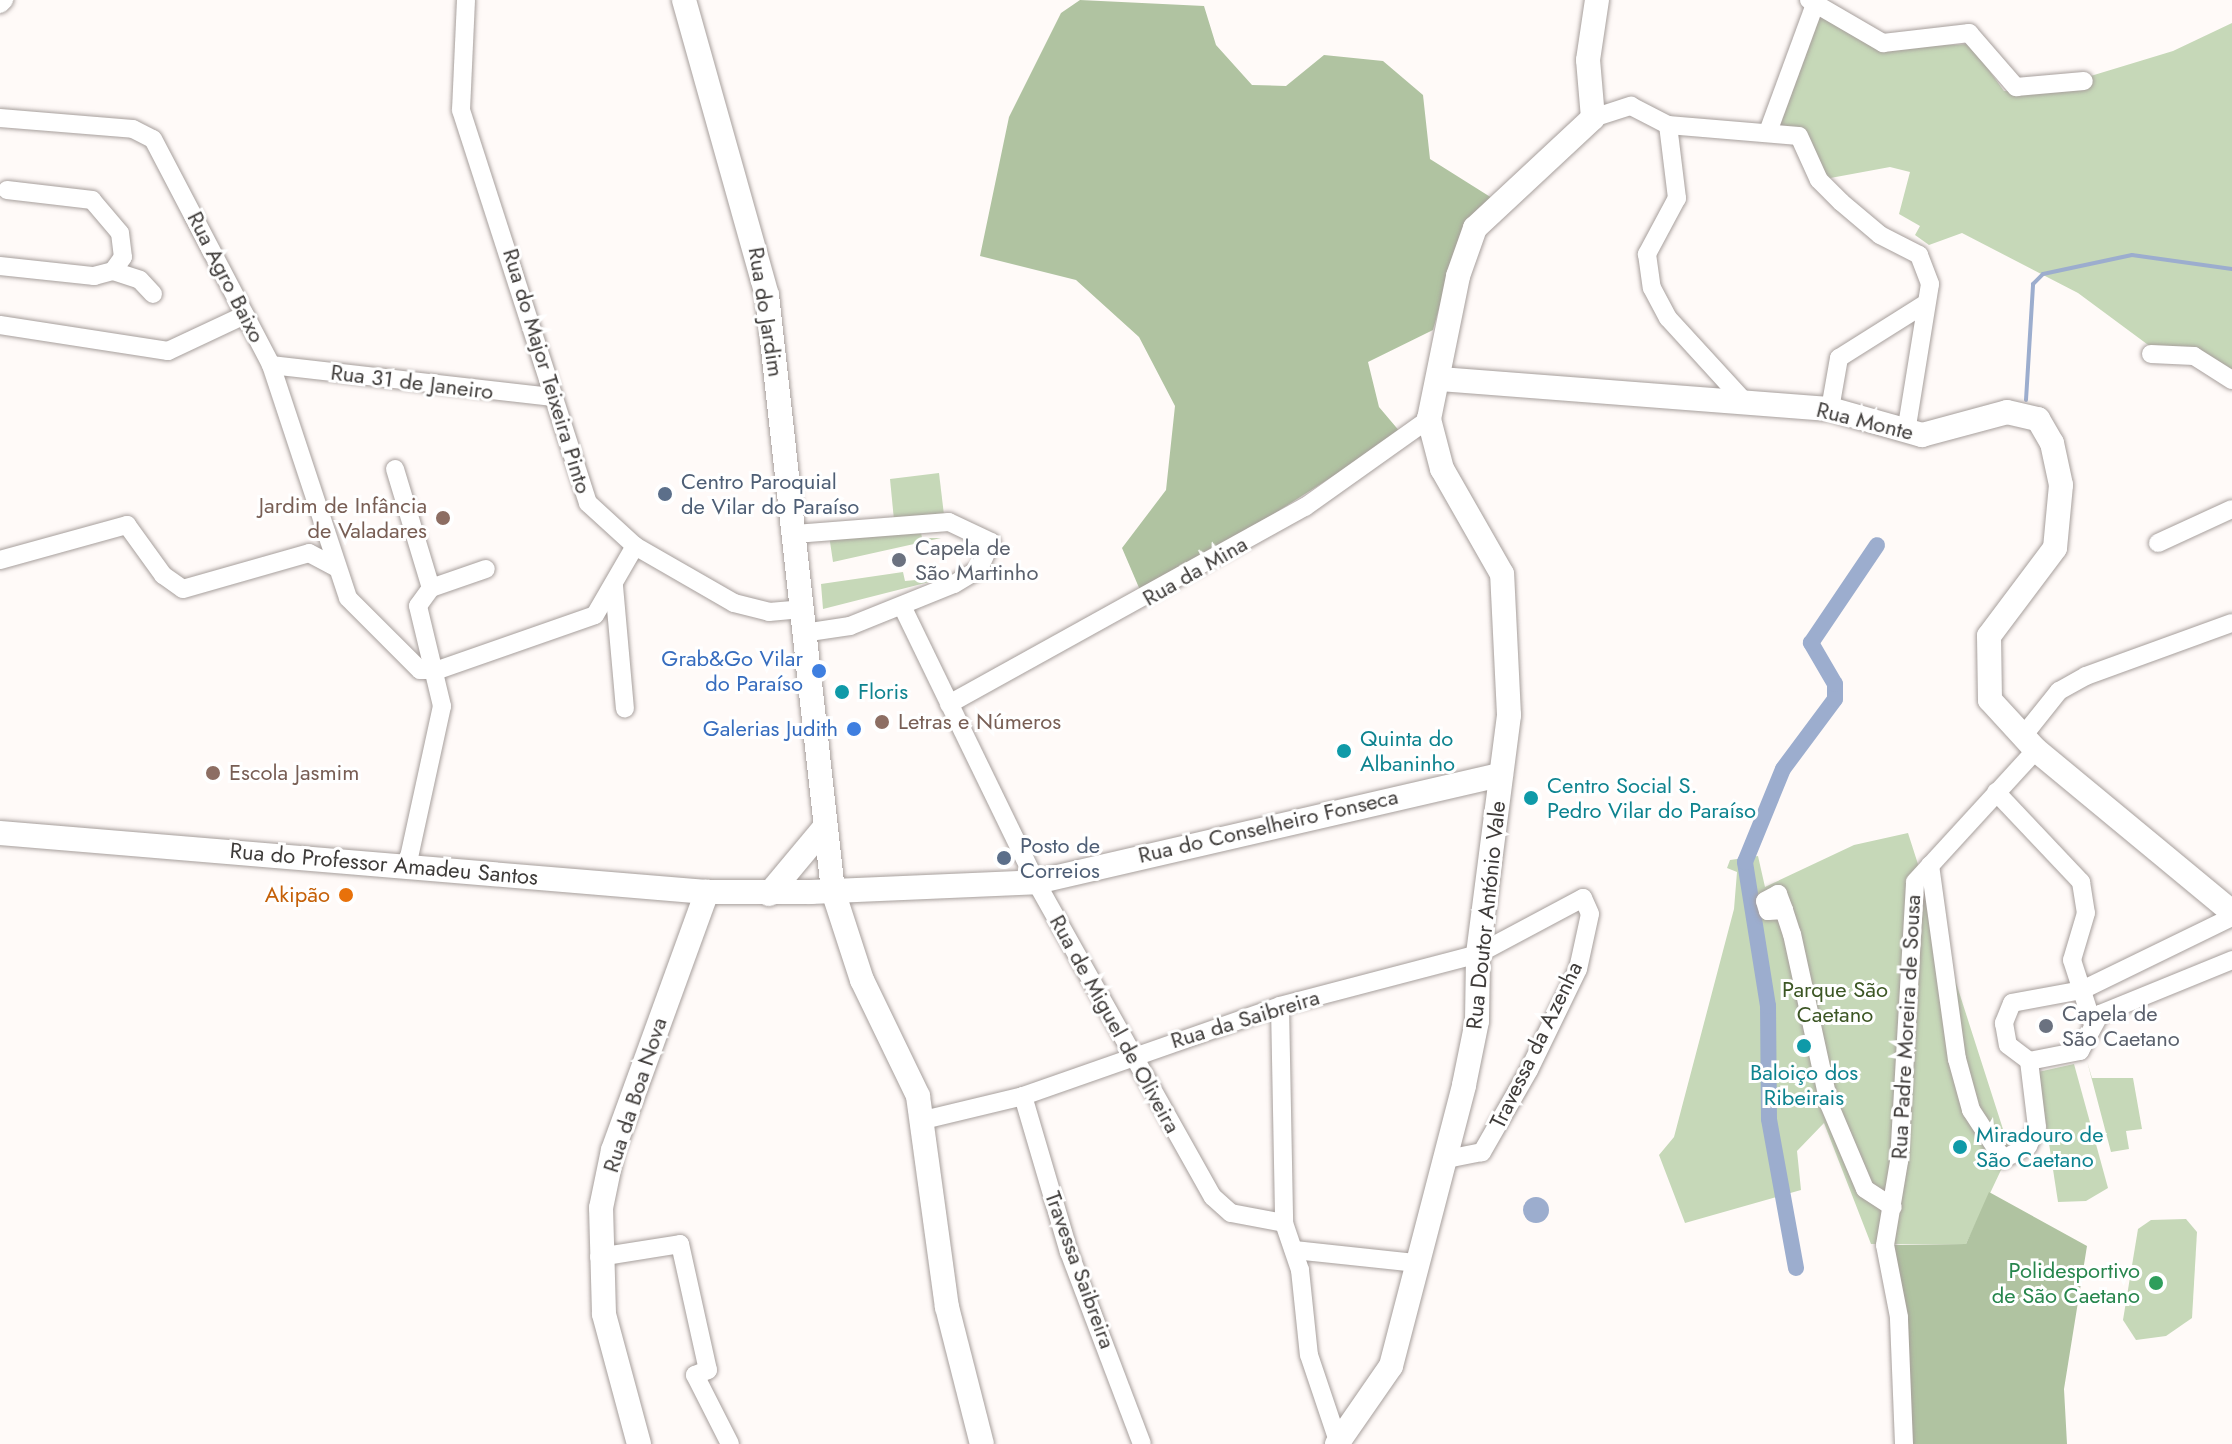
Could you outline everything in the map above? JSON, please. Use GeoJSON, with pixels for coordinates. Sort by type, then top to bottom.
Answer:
{"type":"FeatureCollection","features":[{"type":"Feature","properties":{"kind":"main road","name":"Rua do Jardim"},"geometry":{"type":"LineString","coordinates":[[684,0],[762,269],[795,534],[833,891],[853,959],[911,1075],[924,1120],[947,1307],[982,1444]]}},
{"type":"Feature","properties":{"kind":"main road"},"geometry":{"type":"LineString","coordinates":[[1593,118],[1588,40],[1597,0]]}},
{"type":"Feature","properties":{"kind":"main road","name":"Rua Doutor António Vale"},"geometry":{"type":"LineString","coordinates":[[1337,1443],[1391,1366],[1477,1021],[1478,954],[1501,775],[1510,626],[1502,574],[1442,469],[1429,419],[1458,276],[1475,228],[1593,118]]}},
{"type":"Feature","properties":{"kind":"main road","name":"Rua Monte"},"geometry":{"type":"LineString","coordinates":[[1439,379],[1830,409],[1906,432],[1935,434],[2023,412],[2038,419],[2052,443],[2061,485],[2055,548],[1996,622],[1987,653],[1990,700],[2029,743],[2232,915]]}},
{"type":"Feature","properties":{"kind":"main road","name":"Rua do Conselheiro Fonseca"},"geometry":{"type":"LineString","coordinates":[[833,891],[1036,882],[1501,775]]}},
{"type":"Feature","properties":{"kind":"main road"},"geometry":{"type":"LineString","coordinates":[[769,894],[825,827]]}},
{"type":"Feature","properties":{"kind":"main road","name":"Rua do Professor Amadeu Santos"},"geometry":{"type":"LineString","coordinates":[[0,833],[707,892],[769,894],[833,891]]}},
{"type":"Feature","properties":{"kind":"main road","name":"Rua da Boa Nova"},"geometry":{"type":"LineString","coordinates":[[639,1444],[604,1314],[599,1257],[613,1150],[707,892]]}},
{"type":"Feature","properties":{"kind":"street","name":"Rua do Major Teixeira Pinto"},"geometry":{"type":"LineString","coordinates":[[466,0],[461,110],[588,503],[635,546],[734,603],[802,621],[902,606],[979,569],[991,542],[949,522],[795,534]]}},
{"type":"Feature","properties":{"kind":"street"},"geometry":{"type":"LineString","coordinates":[[1768,132],[1812,2],[1883,43],[1969,33],[2016,87],[2084,81]]}},
{"type":"Feature","properties":{"kind":"street"},"geometry":{"type":"LineString","coordinates":[[1593,118],[1631,106],[1668,125],[1799,136],[1819,180],[1841,202],[1880,235],[1919,255],[1930,284],[1923,305],[1906,432]]}},
{"type":"Feature","properties":{"kind":"street","name":"Rua Agro Baixo"},"geometry":{"type":"LineString","coordinates":[[0,118],[133,129],[153,139],[271,365],[348,598],[420,670],[440,669]]}},
{"type":"Feature","properties":{"kind":"street"},"geometry":{"type":"LineString","coordinates":[[1668,125],[1677,198],[1647,254],[1652,288],[1668,318],[1744,401]]}},
{"type":"Feature","properties":{"kind":"street"},"geometry":{"type":"LineString","coordinates":[[7,190],[92,200],[120,233],[123,257],[113,271]]}},
{"type":"Feature","properties":{"kind":"street"},"geometry":{"type":"LineString","coordinates":[[0,266],[94,276],[113,271],[140,280],[153,294]]}},
{"type":"Feature","properties":{"kind":"street"},"geometry":{"type":"LineString","coordinates":[[1830,409],[1839,358],[1923,305]]}},
{"type":"Feature","properties":{"kind":"street"},"geometry":{"type":"LineString","coordinates":[[0,325],[168,351],[245,315]]}},
{"type":"Feature","properties":{"kind":"street"},"geometry":{"type":"LineString","coordinates":[[2151,354],[2194,356],[2232,380]]}},
{"type":"Feature","properties":{"kind":"street","name":"Rua 31 de Janeiro"},"geometry":{"type":"LineString","coordinates":[[271,365],[553,397]]}},
{"type":"Feature","properties":{"kind":"street","name":"Rua da Mina"},"geometry":{"type":"LineString","coordinates":[[949,704],[1305,507],[1429,419]]}},
{"type":"Feature","properties":{"kind":"street"},"geometry":{"type":"LineString","coordinates":[[395,469],[431,588]]}},
{"type":"Feature","properties":{"kind":"street"},"geometry":{"type":"LineString","coordinates":[[2158,543],[2232,509]]}},
{"type":"Feature","properties":{"kind":"street"},"geometry":{"type":"LineString","coordinates":[[0,560],[127,525],[163,575],[183,589],[309,553],[337,568]]}},
{"type":"Feature","properties":{"kind":"street"},"geometry":{"type":"LineString","coordinates":[[440,669],[595,615],[635,546]]}},
{"type":"Feature","properties":{"kind":"street"},"geometry":{"type":"LineString","coordinates":[[407,866],[442,706],[440,669],[418,606],[431,588],[486,569]]}},
{"type":"Feature","properties":{"kind":"street"},"geometry":{"type":"LineString","coordinates":[[614,586],[625,709]]}},
{"type":"Feature","properties":{"kind":"street","name":"Rua de Miguel de Oliveira"},"geometry":{"type":"LineString","coordinates":[[902,606],[1036,882],[1213,1197],[1231,1213],[1284,1223]]}},
{"type":"Feature","properties":{"kind":"street","name":"Rua Padre Moreira de Sousa"},"geometry":{"type":"LineString","coordinates":[[1904,1444],[1899,1317],[1885,1245],[1893,1207],[1915,882],[1996,792],[2059,691],[2086,676],[2232,623]]}},
{"type":"Feature","properties":{"kind":"street"},"geometry":{"type":"LineString","coordinates":[[1996,792],[2081,882],[2086,913],[2072,960],[2092,1022],[2080,1051],[2029,1061]]}},
{"type":"Feature","properties":{"kind":"street"},"geometry":{"type":"LineString","coordinates":[[1930,865],[1957,1059],[1971,1110],[2004,1168],[2028,1146],[2037,1127],[2029,1061],[2008,1045],[2004,1023],[2012,1003],[2082,990],[2232,915]]}},
{"type":"Feature","properties":{"kind":"street","name":"Rua da Saibreira"},"geometry":{"type":"LineString","coordinates":[[924,1120],[1023,1096],[1280,1006],[1478,954],[1583,898]]}},
{"type":"Feature","properties":{"kind":"street","name":"Travessa da Azenha"},"geometry":{"type":"LineString","coordinates":[[1442,1160],[1482,1152],[1529,1070],[1578,969],[1590,914],[1583,898]]}},
{"type":"Feature","properties":{"kind":"street"},"geometry":{"type":"LineString","coordinates":[[1784,910],[1829,1104],[1865,1189],[1893,1207]]}},
{"type":"Feature","properties":{"kind":"street"},"geometry":{"type":"LineString","coordinates":[[2092,1022],[2232,960]]}},
{"type":"Feature","properties":{"kind":"street"},"geometry":{"type":"LineString","coordinates":[[1280,1006],[1284,1223],[1294,1250],[1309,1355],[1337,1443]]}},
{"type":"Feature","properties":{"kind":"street","name":"Travessa Saibreira"},"geometry":{"type":"LineString","coordinates":[[1023,1096],[1069,1252],[1142,1444]]}},
{"type":"Feature","properties":{"kind":"street"},"geometry":{"type":"LineString","coordinates":[[599,1257],[680,1244],[708,1370],[695,1375],[730,1444]]}},
{"type":"Feature","properties":{"kind":"street"},"geometry":{"type":"LineString","coordinates":[[1294,1250],[1415,1263]]}},
{"type":"Feature","properties":{"kind":"green space"},"geometry":{"type":"Polygon","coordinates":[[[1080,0],[1204,6],[1216,45],[1252,85],[1286,86],[1324,55],[1383,61],[1423,95],[1430,159],[1492,198],[1456,248],[1433,330],[1368,362],[1379,407],[1401,433],[1143,597],[1122,548],[1166,490],[1175,406],[1139,337],[1076,280],[980,256],[1009,117],[1061,13],[1080,0]]]}},
{"type":"Feature","properties":{"kind":"green space"},"geometry":{"type":"Polygon","coordinates":[[[1818,10],[1881,48],[1970,44],[2004,91],[2038,92],[2173,51],[2232,23],[2232,375],[2155,350],[2078,293],[1962,233],[1929,245],[1915,235],[1920,226],[1899,214],[1910,172],[1890,167],[1825,179],[1776,128],[1818,10]]]}},
{"type":"Feature","properties":{"kind":"green space"},"geometry":{"type":"Polygon","coordinates":[[[939,473],[944,515],[894,520],[890,479],[939,473]]]}},
{"type":"Feature","properties":{"kind":"green space"},"geometry":{"type":"Polygon","coordinates":[[[920,527],[922,538],[941,538],[833,562],[829,535],[920,527]]]}},
{"type":"Feature","properties":{"kind":"green space"},"geometry":{"type":"Polygon","coordinates":[[[903,572],[905,581],[949,577],[823,609],[821,584],[903,572]]]}},
{"type":"Feature","properties":{"kind":"green space","name":"Parque São Caetano"},"geometry":{"type":"Polygon","coordinates":[[[1908,833],[2010,1151],[1966,1244],[1871,1244],[1824,1123],[1797,1151],[1801,1190],[1685,1223],[1659,1155],[1674,1137],[1734,909],[1737,872],[1727,868],[1730,860],[1758,856],[1765,887],[1854,845],[1908,833]]]}},
{"type":"Feature","properties":{"kind":"green space"},"geometry":{"type":"Polygon","coordinates":[[[2087,1061],[2092,1078],[2133,1078],[2142,1129],[2126,1131],[2129,1149],[2111,1152],[2087,1061]]]}},
{"type":"Feature","properties":{"kind":"green space"},"geometry":{"type":"Polygon","coordinates":[[[2074,1064],[2108,1188],[2086,1201],[2058,1202],[2038,1072],[2074,1064]]]}},
{"type":"Feature","properties":{"kind":"green space"},"geometry":{"type":"Polygon","coordinates":[[[1989,1192],[2087,1246],[2064,1389],[2067,1444],[1904,1444],[1885,1245],[1966,1244],[1989,1192]]]}},
{"type":"Feature","properties":{"kind":"green space"},"geometry":{"type":"Polygon","coordinates":[[[2186,1219],[2197,1232],[2192,1318],[2166,1336],[2136,1340],[2123,1320],[2138,1229],[2151,1220],[2186,1219]]]}},
{"type":"Feature","properties":{"kind":"water"},"geometry":{"type":"Polygon","coordinates":[[[1536,1197],[1545,1201],[1549,1210],[1545,1219],[1536,1223],[1527,1219],[1523,1210],[1527,1201],[1536,1197]]]}},
{"type":"Feature","properties":{"kind":"waterway"},"geometry":{"type":"LineString","coordinates":[[2026,400],[2033,284],[2043,274],[2132,255],[2232,269]]}},
{"type":"Feature","properties":{"kind":"waterway"},"geometry":{"type":"LineString","coordinates":[[1796,1268],[1769,1119],[1768,1006],[1745,862],[1783,769],[1835,699],[1835,684],[1811,643],[1877,545]]}},
{"type":"Feature","properties":{"kind":"place","name":"Centro Paroquial de Vilar do Paraíso"},"geometry":{"type":"Point","coordinates":[665,494]}},
{"type":"Feature","properties":{"kind":"place","name":"Jardim de Infância de Valadares"},"geometry":{"type":"Point","coordinates":[443,518]}},
{"type":"Feature","properties":{"kind":"place","name":"Capela de São Martinho"},"geometry":{"type":"Point","coordinates":[899,560]}},
{"type":"Feature","properties":{"kind":"place","name":"Grab&Go Vilar do Paraíso"},"geometry":{"type":"Point","coordinates":[819,671]}},
{"type":"Feature","properties":{"kind":"place","name":"Floris"},"geometry":{"type":"Point","coordinates":[842,692]}},
{"type":"Feature","properties":{"kind":"place","name":"Letras e Números"},"geometry":{"type":"Point","coordinates":[882,722]}},
{"type":"Feature","properties":{"kind":"place","name":"Galerias Judith"},"geometry":{"type":"Point","coordinates":[854,729]}},
{"type":"Feature","properties":{"kind":"place","name":"Quinta do Albaninho"},"geometry":{"type":"Point","coordinates":[1344,751]}},
{"type":"Feature","properties":{"kind":"place","name":"Escola Jasmim"},"geometry":{"type":"Point","coordinates":[213,773]}},
{"type":"Feature","properties":{"kind":"place","name":"Centro Social S. Pedro Vilar do Paraíso"},"geometry":{"type":"Point","coordinates":[1531,798]}},
{"type":"Feature","properties":{"kind":"place","name":"Posto de Correios"},"geometry":{"type":"Point","coordinates":[1004,858]}},
{"type":"Feature","properties":{"kind":"place","name":"Akipão"},"geometry":{"type":"Point","coordinates":[346,895]}},
{"type":"Feature","properties":{"kind":"place","name":"Capela de São Caetano"},"geometry":{"type":"Point","coordinates":[2046,1026]}},
{"type":"Feature","properties":{"kind":"place","name":"Baloiço dos Ribeirais"},"geometry":{"type":"Point","coordinates":[1804,1046]}},
{"type":"Feature","properties":{"kind":"place","name":"Miradouro de São Caetano"},"geometry":{"type":"Point","coordinates":[1960,1147]}},
{"type":"Feature","properties":{"kind":"place","name":"Polidesportivo de São Caetano"},"geometry":{"type":"Point","coordinates":[2156,1283]}}]}
